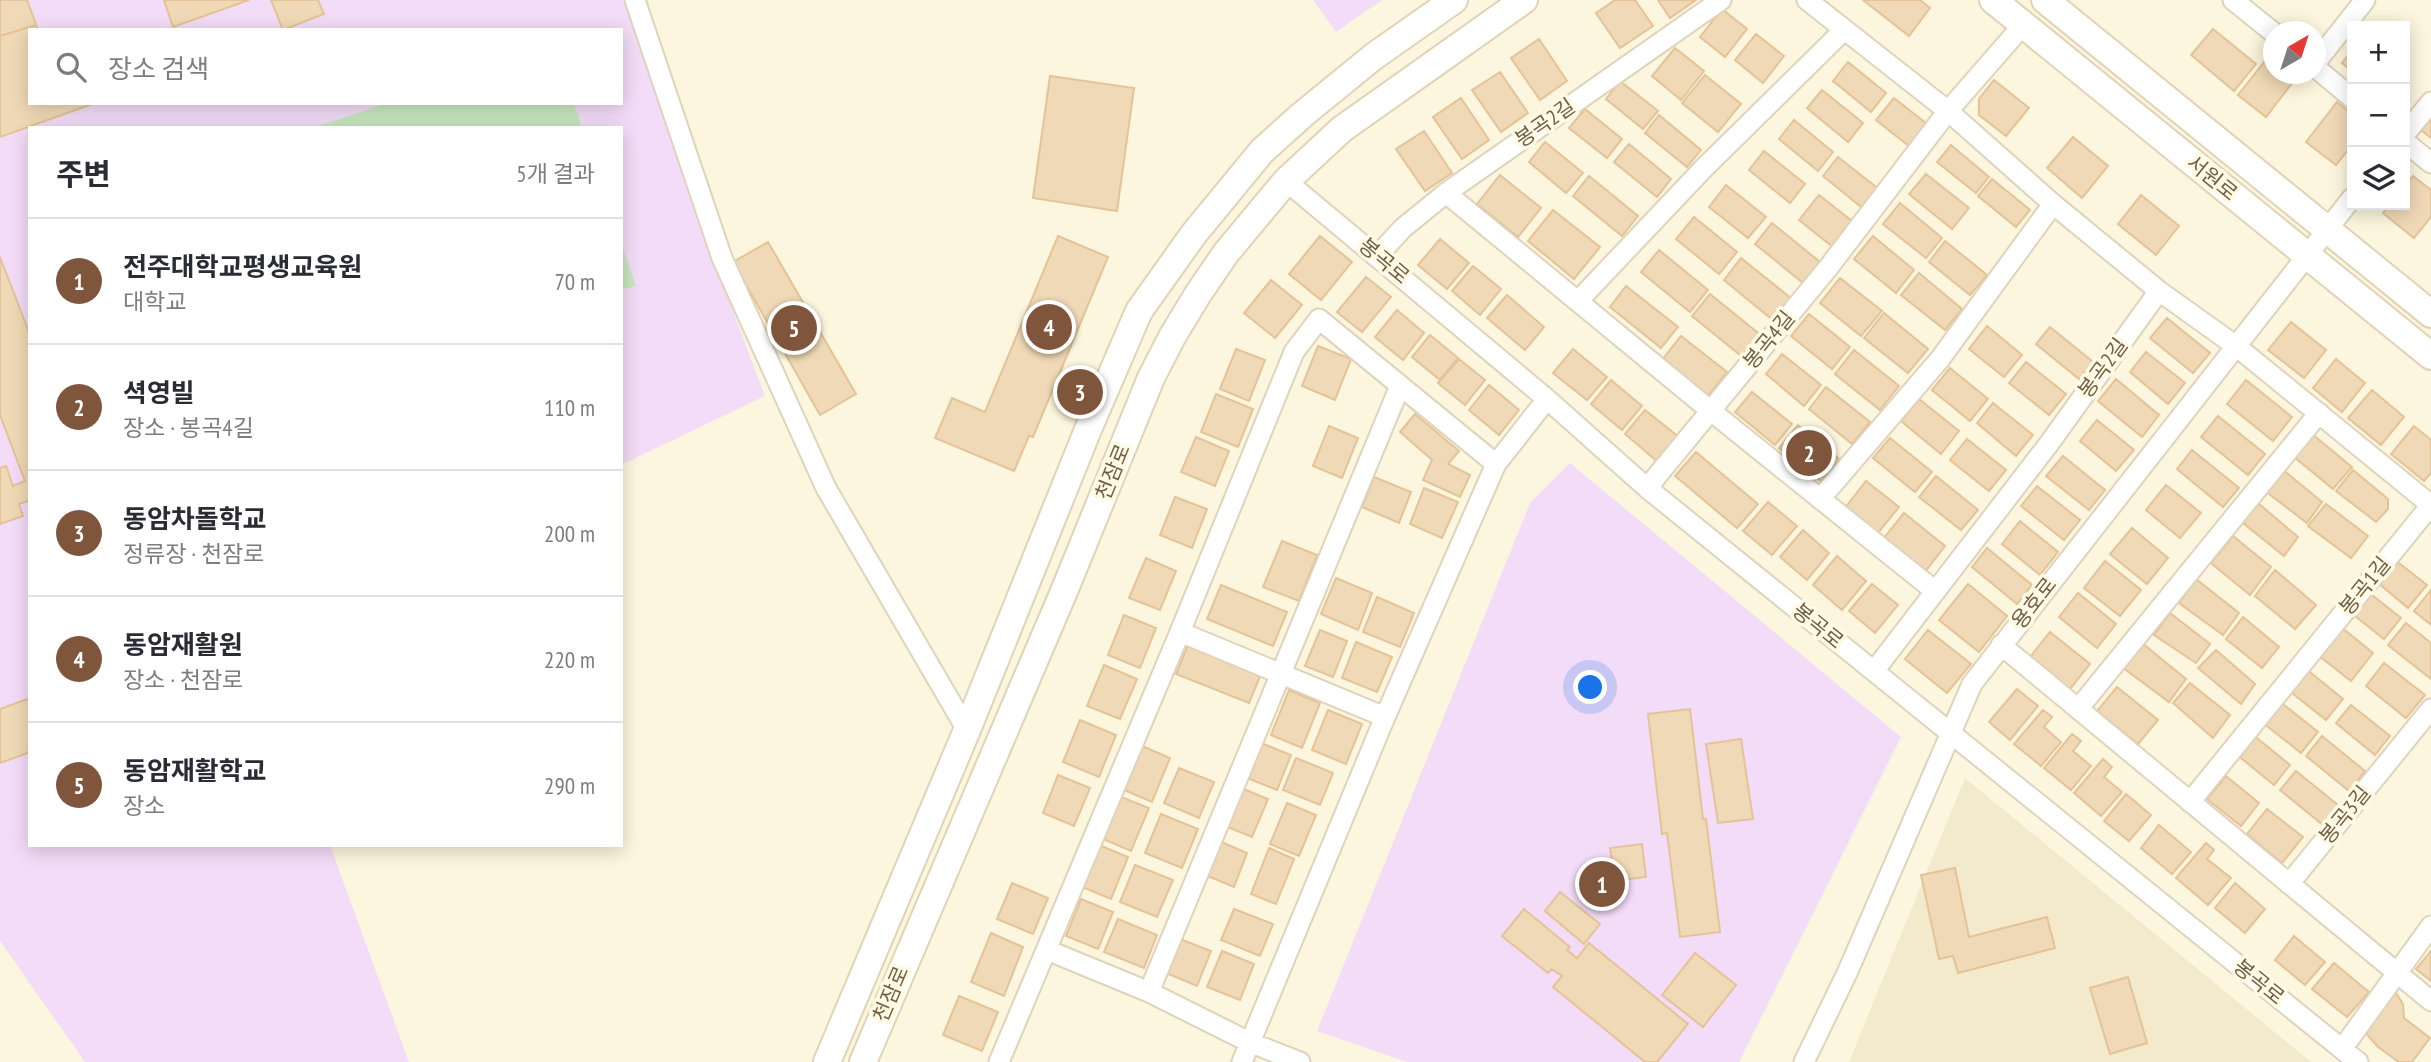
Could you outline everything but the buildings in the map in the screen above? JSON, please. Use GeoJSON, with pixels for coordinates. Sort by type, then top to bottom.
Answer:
{"type":"FeatureCollection","features":[{"type":"Feature","properties":{"kind":"street"},"geometry":{"type":"LineString","coordinates":[[635,0],[722,258],[825,488],[967,730]]}},
{"type":"Feature","properties":{"kind":"street","name":"천잠로"},"geometry":{"type":"LineString","coordinates":[[827,1062],[1139,311],[1193,235],[1262,151],[1373,57],[1454,0]]}},
{"type":"Feature","properties":{"kind":"street","name":"천잠로"},"geometry":{"type":"LineString","coordinates":[[863,1062],[1060,602],[1151,378],[1172,337],[1226,253],[1286,181],[1342,129],[1524,0]]}},
{"type":"Feature","properties":{"kind":"street","name":"봉곡2길"},"geometry":{"type":"LineString","coordinates":[[1378,256],[1403,228],[1446,193],[1721,0]]}},
{"type":"Feature","properties":{"kind":"street"},"geometry":{"type":"LineString","coordinates":[[1807,0],[1948,111],[2053,204],[2159,291],[2235,346]]}},
{"type":"Feature","properties":{"kind":"street","name":"서원로"},"geometry":{"type":"LineString","coordinates":[[1993,0],[2431,356]]}},
{"type":"Feature","properties":{"kind":"street","name":"서원로"},"geometry":{"type":"LineString","coordinates":[[2045,0],[2431,314]]}},
{"type":"Feature","properties":{"kind":"street"},"geometry":{"type":"LineString","coordinates":[[2233,0],[2263,25]]}},
{"type":"Feature","properties":{"kind":"street"},"geometry":{"type":"LineString","coordinates":[[2326,48],[2365,0]]}},
{"type":"Feature","properties":{"kind":"street"},"geometry":{"type":"LineString","coordinates":[[1948,111],[2023,25]]}},
{"type":"Feature","properties":{"kind":"street"},"geometry":{"type":"LineString","coordinates":[[1578,301],[1704,168],[1843,30]]}},
{"type":"Feature","properties":{"kind":"street"},"geometry":{"type":"LineString","coordinates":[[2326,77],[2347,94]]}},
{"type":"Feature","properties":{"kind":"street"},"geometry":{"type":"LineString","coordinates":[[2410,128],[2431,102]]}},
{"type":"Feature","properties":{"kind":"street","name":"봉곡4길"},"geometry":{"type":"LineString","coordinates":[[1647,488],[1828,268],[1948,111]]}},
{"type":"Feature","properties":{"kind":"street"},"geometry":{"type":"LineString","coordinates":[[2410,146],[2431,163]]}},
{"type":"Feature","properties":{"kind":"street","name":"봉곡로"},"geometry":{"type":"LineString","coordinates":[[1286,181],[1547,399],[1647,488],[2358,1062]]}},
{"type":"Feature","properties":{"kind":"street"},"geometry":{"type":"LineString","coordinates":[[1446,193],[1935,591],[1874,671]]}},
{"type":"Feature","properties":{"kind":"street"},"geometry":{"type":"LineString","coordinates":[[1820,499],[1940,359],[2053,204]]}},
{"type":"Feature","properties":{"kind":"street","name":"용호로"},"geometry":{"type":"LineString","coordinates":[[1804,1062],[1848,971],[1972,684],[2347,204]]}},
{"type":"Feature","properties":{"kind":"street","name":"봉곡2길"},"geometry":{"type":"LineString","coordinates":[[1935,591],[2048,445],[2159,291]]}},
{"type":"Feature","properties":{"kind":"street"},"geometry":{"type":"LineString","coordinates":[[999,1062],[1180,632],[1294,352],[1319,319],[1496,464]]}},
{"type":"Feature","properties":{"kind":"street","name":"봉곡1길"},"geometry":{"type":"LineString","coordinates":[[2190,802],[2431,505],[2235,346]]}},
{"type":"Feature","properties":{"kind":"street"},"geometry":{"type":"LineString","coordinates":[[1149,992],[1400,386]]}},
{"type":"Feature","properties":{"kind":"street"},"geometry":{"type":"LineString","coordinates":[[1242,1062],[1385,717],[1496,464],[1547,399]]}},
{"type":"Feature","properties":{"kind":"street"},"geometry":{"type":"LineString","coordinates":[[2078,709],[2319,414]]}},
{"type":"Feature","properties":{"kind":"street"},"geometry":{"type":"LineString","coordinates":[[1180,632],[1385,717]]}},
{"type":"Feature","properties":{"kind":"street"},"geometry":{"type":"LineString","coordinates":[[2001,645],[2431,1001]]}},
{"type":"Feature","properties":{"kind":"street","name":"봉곡3길"},"geometry":{"type":"LineString","coordinates":[[2289,884],[2431,709]]}},
{"type":"Feature","properties":{"kind":"street"},"geometry":{"type":"LineString","coordinates":[[2342,1049],[2431,926]]}},
{"type":"Feature","properties":{"kind":"street"},"geometry":{"type":"LineString","coordinates":[[1046,950],[1149,992],[1249,1042],[1300,1062]]}},
{"type":"Feature","properties":{"kind":"shaded area"},"geometry":{"type":"Polygon","coordinates":[[[0,0],[625,0],[765,396],[623,464],[623,126],[28,126],[28,847],[331,847],[409,1062],[85,1062],[0,941],[0,0]]]}},
{"type":"Feature","properties":{"kind":"shaded area"},"geometry":{"type":"Polygon","coordinates":[[[1313,0],[1382,0],[1336,32],[1313,0]]]}},
{"type":"Feature","properties":{"kind":"shaded area"},"geometry":{"type":"Polygon","coordinates":[[[1570,463],[1901,737],[1739,1062],[1407,1062],[1317,1031],[1530,503],[1570,463]]]}},
{"type":"Feature","properties":{"kind":"shaded area"},"geometry":{"type":"Polygon","coordinates":[[[1965,778],[2311,1062],[1849,1062],[1965,778]]]}},
{"type":"Feature","properties":{"kind":"green space"},"geometry":{"type":"Polygon","coordinates":[[[382,105],[575,105],[581,126],[318,126],[382,105]]]}},
{"type":"Feature","properties":{"kind":"green space"},"geometry":{"type":"Polygon","coordinates":[[[623,249],[636,286],[623,289],[623,249]]]}},
{"type":"Feature","properties":{"kind":"place","name":"동암재활원"},"geometry":{"type":"Point","coordinates":[1049,327]}},
{"type":"Feature","properties":{"kind":"place","name":"동암재활학교"},"geometry":{"type":"Point","coordinates":[794,328]}},
{"type":"Feature","properties":{"kind":"place","name":"동암차돌학교"},"geometry":{"type":"Point","coordinates":[1080,392]}},
{"type":"Feature","properties":{"kind":"place","name":"셕영빌"},"geometry":{"type":"Point","coordinates":[1809,453]}},
{"type":"Feature","properties":{"kind":"place","name":"전주대학교평생교육원"},"geometry":{"type":"Point","coordinates":[1602,884]}}]}
